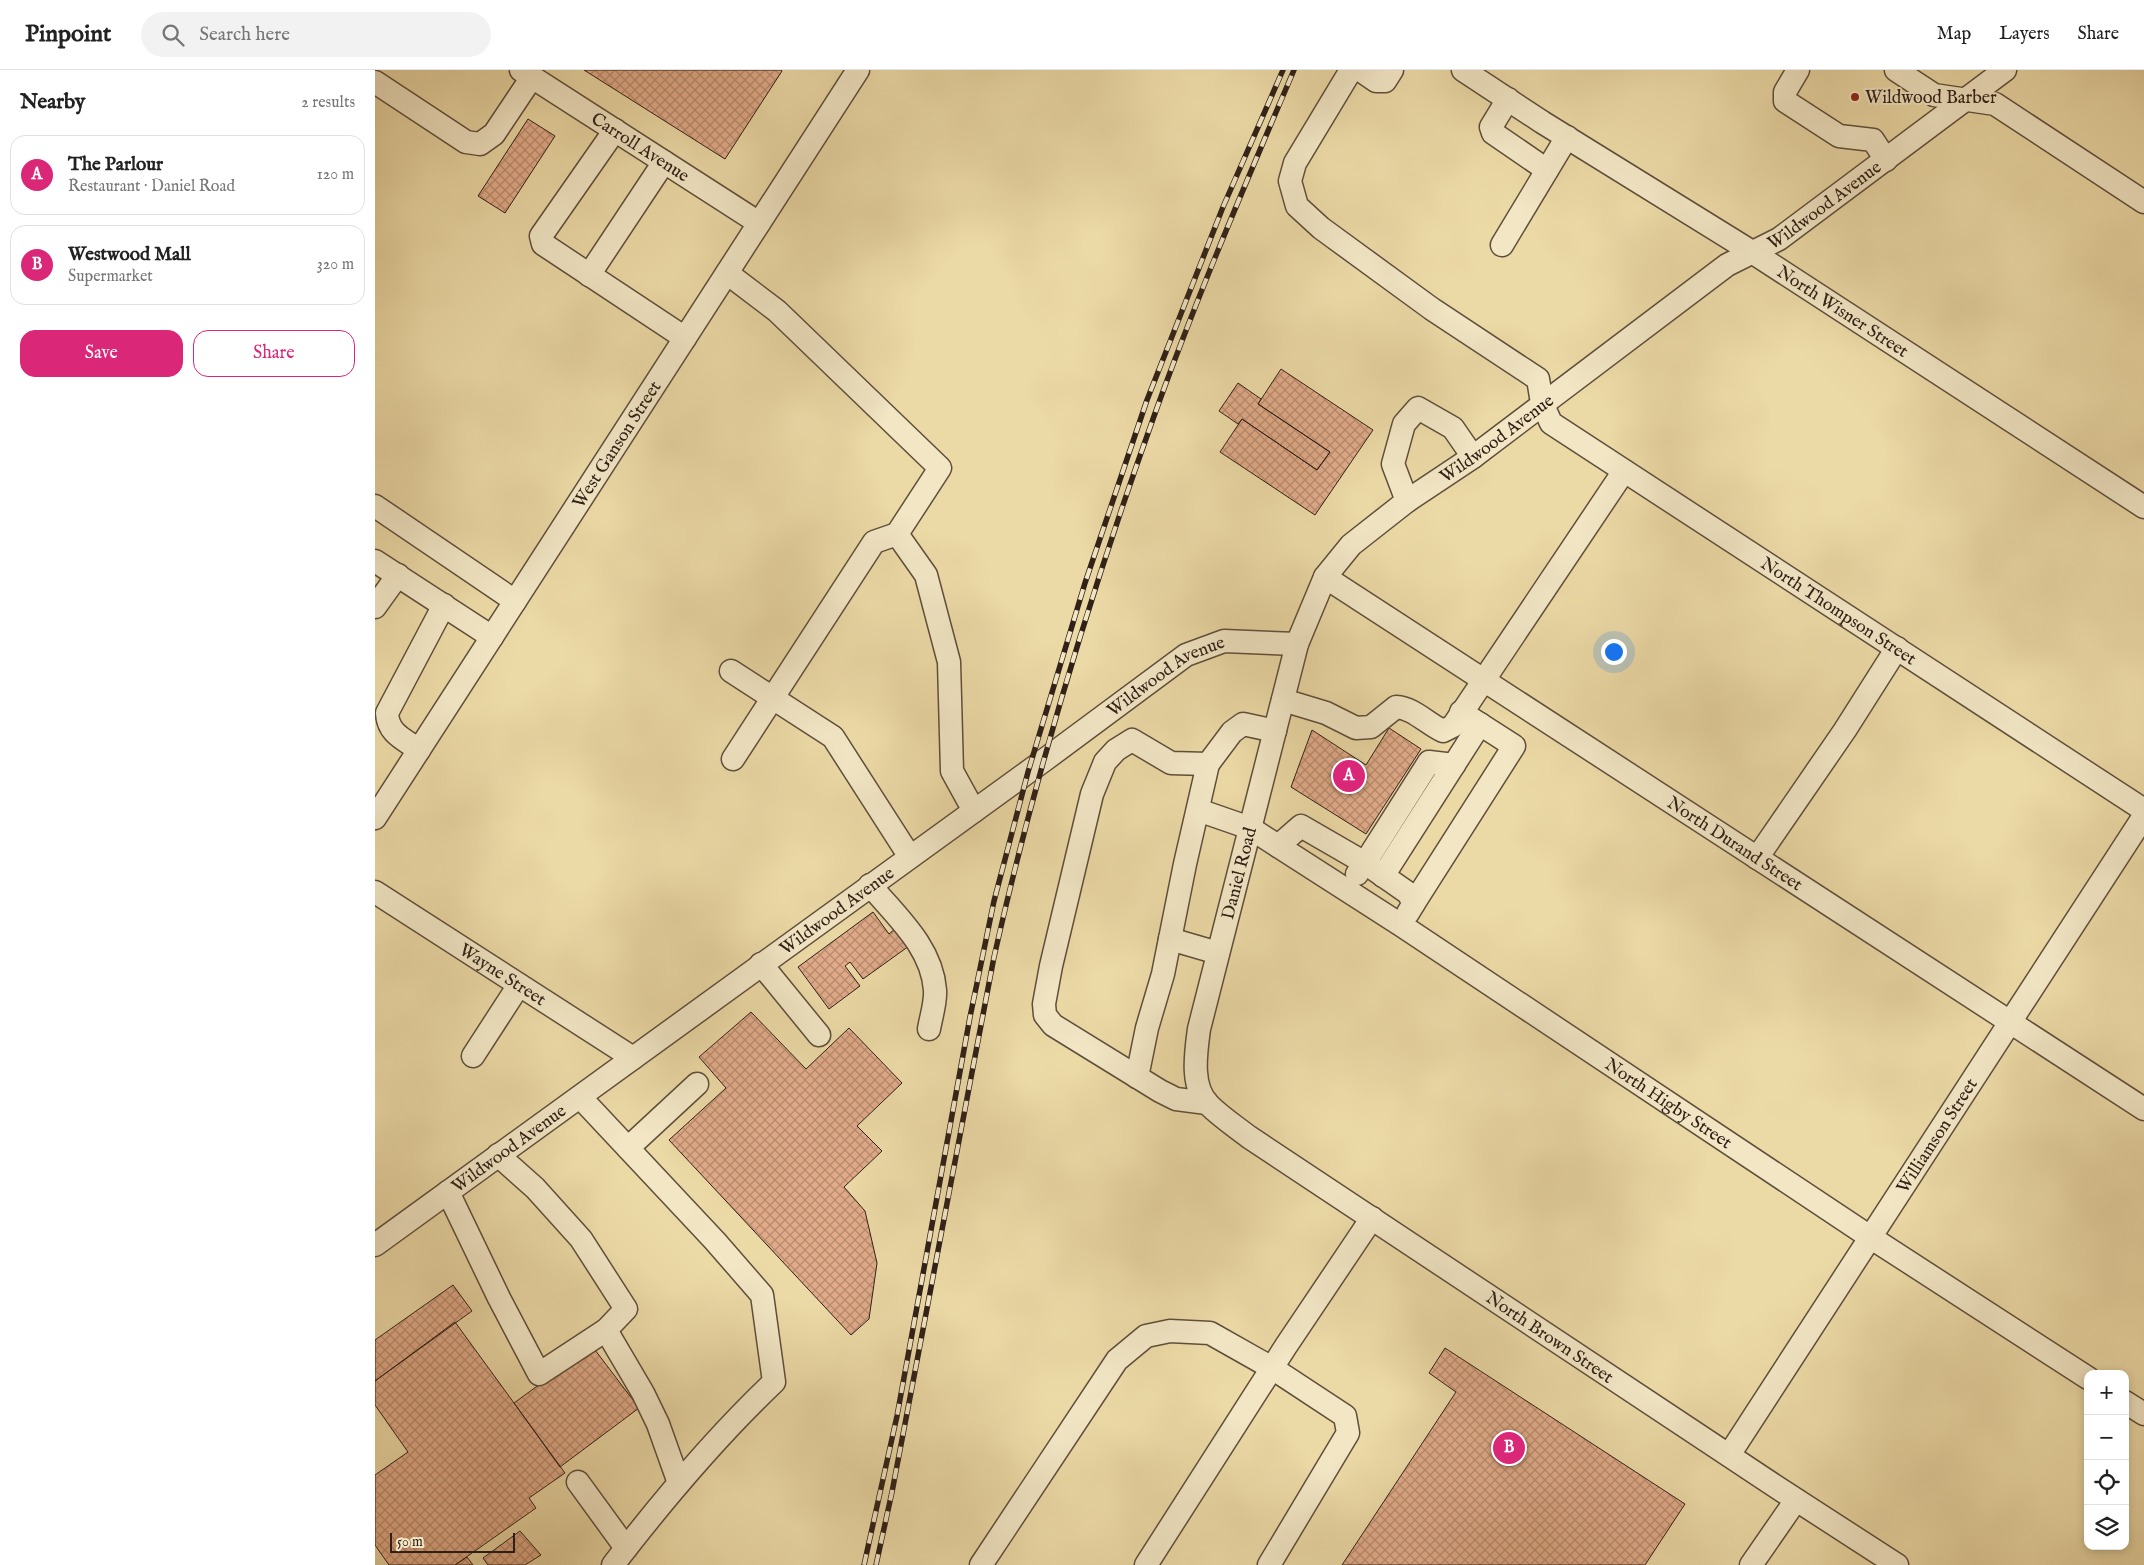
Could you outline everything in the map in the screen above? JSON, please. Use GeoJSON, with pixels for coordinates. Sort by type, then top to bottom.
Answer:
{"type":"FeatureCollection","features":[{"type":"Feature","properties":{"kind":"street","name":"West Ganson Street"},"geometry":{"type":"LineString","coordinates":[[375,818],[858,70]]}},
{"type":"Feature","properties":{"kind":"street","name":"North Thompson Street"},"geometry":{"type":"LineString","coordinates":[[1351,70],[1295,163],[1291,181],[1297,206],[1321,228],[1432,309],[1538,378],[1543,404],[1551,423],[2144,810]]}},
{"type":"Feature","properties":{"kind":"street"},"geometry":{"type":"LineString","coordinates":[[1360,70],[1376,81],[1385,81],[1392,70]]}},
{"type":"Feature","properties":{"kind":"street","name":"North Wisner Street"},"geometry":{"type":"LineString","coordinates":[[1463,70],[1752,252],[2144,507]]}},
{"type":"Feature","properties":{"kind":"street"},"geometry":{"type":"LineString","coordinates":[[1798,70],[1785,92],[1785,101],[1839,136],[1873,140],[1886,160]]}},
{"type":"Feature","properties":{"kind":"street"},"geometry":{"type":"LineString","coordinates":[[1897,70],[1934,95],[1995,104],[2144,202]]}},
{"type":"Feature","properties":{"kind":"street","name":"Wildwood Avenue"},"geometry":{"type":"LineString","coordinates":[[377,1240],[448,1192],[1186,655],[1224,641],[1297,644],[1325,577],[1351,545],[1407,501],[1473,457],[1727,265],[1779,239],[2005,70]]}},
{"type":"Feature","properties":{"kind":"street","name":"Carroll Avenue"},"geometry":{"type":"LineString","coordinates":[[527,73],[759,223]]}},
{"type":"Feature","properties":{"kind":"street"},"geometry":{"type":"LineString","coordinates":[[375,82],[466,142],[481,144],[494,134],[527,73]]}},
{"type":"Feature","properties":{"kind":"street"},"geometry":{"type":"LineString","coordinates":[[1508,100],[1491,127],[1493,133],[1547,170]]}},
{"type":"Feature","properties":{"kind":"street"},"geometry":{"type":"LineString","coordinates":[[615,130],[541,236],[543,244],[685,338]]}},
{"type":"Feature","properties":{"kind":"street"},"geometry":{"type":"LineString","coordinates":[[1502,245],[1567,137]]}},
{"type":"Feature","properties":{"kind":"street"},"geometry":{"type":"LineString","coordinates":[[589,275],[665,162]]}},
{"type":"Feature","properties":{"kind":"street"},"geometry":{"type":"LineString","coordinates":[[727,273],[777,311],[940,468],[897,534],[874,542],[733,758]]}},
{"type":"Feature","properties":{"kind":"street"},"geometry":{"type":"LineString","coordinates":[[1407,501],[1393,464],[1404,424],[1418,408],[1453,428],[1473,457]]}},
{"type":"Feature","properties":{"kind":"street"},"geometry":{"type":"LineString","coordinates":[[1346,890],[1374,869],[1429,762],[1454,765],[1483,678],[1624,471]]}},
{"type":"Feature","properties":{"kind":"street"},"geometry":{"type":"LineString","coordinates":[[375,506],[515,601]]}},
{"type":"Feature","properties":{"kind":"street"},"geometry":{"type":"LineString","coordinates":[[897,534],[927,575],[949,662],[952,770],[974,810]]}},
{"type":"Feature","properties":{"kind":"street"},"geometry":{"type":"LineString","coordinates":[[375,561],[492,637]]}},
{"type":"Feature","properties":{"kind":"street"},"geometry":{"type":"LineString","coordinates":[[375,607],[398,575]]}},
{"type":"Feature","properties":{"kind":"street","name":"North Durand Street"},"geometry":{"type":"LineString","coordinates":[[1325,577],[2144,1109]]}},
{"type":"Feature","properties":{"kind":"street"},"geometry":{"type":"LineString","coordinates":[[419,750],[391,730],[387,724],[387,714],[444,605]]}},
{"type":"Feature","properties":{"kind":"street","name":"Daniel Road"},"geometry":{"type":"LineString","coordinates":[[1207,1104],[1196,1079],[1199,1029],[1297,644]]}},
{"type":"Feature","properties":{"kind":"street"},"geometry":{"type":"LineString","coordinates":[[1757,858],[1845,730],[1897,648]]}},
{"type":"Feature","properties":{"kind":"street"},"geometry":{"type":"LineString","coordinates":[[731,671],[833,736],[909,857]]}},
{"type":"Feature","properties":{"kind":"street"},"geometry":{"type":"LineString","coordinates":[[1283,700],[1326,713],[1356,728],[1371,727],[1396,707],[1405,708],[1429,725],[1443,731],[1471,718]]}},
{"type":"Feature","properties":{"kind":"street"},"geometry":{"type":"LineString","coordinates":[[1114,709],[1132,740],[1171,762],[1208,764]]}},
{"type":"Feature","properties":{"kind":"street"},"geometry":{"type":"LineString","coordinates":[[1401,925],[1514,746],[1471,718]]}},
{"type":"Feature","properties":{"kind":"street"},"geometry":{"type":"LineString","coordinates":[[1137,1077],[1147,1028],[1163,974],[1208,764],[1232,732],[1243,724],[1275,731]]}},
{"type":"Feature","properties":{"kind":"street"},"geometry":{"type":"LineString","coordinates":[[1132,740],[1116,750],[1105,762],[1092,794],[1051,966],[1044,1004],[1045,1016],[1053,1025],[1176,1099],[1207,1104]]}},
{"type":"Feature","properties":{"kind":"street","name":"North Higby Street"},"geometry":{"type":"LineString","coordinates":[[1197,810],[1250,828],[1279,846],[2084,1375]]}},
{"type":"Feature","properties":{"kind":"street","name":"Williamson Street"},"geometry":{"type":"LineString","coordinates":[[1729,1455],[2144,816]]}},
{"type":"Feature","properties":{"kind":"street"},"geometry":{"type":"LineString","coordinates":[[1279,846],[1301,826],[1374,869],[1408,893],[1414,903]]}},
{"type":"Feature","properties":{"kind":"street"},"geometry":{"type":"LineString","coordinates":[[870,886],[919,944],[931,967],[935,991],[929,1029]]}},
{"type":"Feature","properties":{"kind":"street","name":"Wayne Street"},"geometry":{"type":"LineString","coordinates":[[375,892],[633,1058]]}},
{"type":"Feature","properties":{"kind":"street"},"geometry":{"type":"LineString","coordinates":[[1170,939],[1218,952]]}},
{"type":"Feature","properties":{"kind":"street"},"geometry":{"type":"LineString","coordinates":[[761,964],[819,1035]]}},
{"type":"Feature","properties":{"kind":"street"},"geometry":{"type":"LineString","coordinates":[[473,1056],[519,985]]}},
{"type":"Feature","properties":{"kind":"street"},"geometry":{"type":"LineString","coordinates":[[627,1148],[697,1084]]}},
{"type":"Feature","properties":{"kind":"street"},"geometry":{"type":"LineString","coordinates":[[578,1482],[619,1557],[726,1428],[774,1382],[762,1296],[715,1241],[580,1096]]}},
{"type":"Feature","properties":{"kind":"street","name":"North Brown Street"},"geometry":{"type":"LineString","coordinates":[[1207,1104],[1249,1137],[1897,1565]]}},
{"type":"Feature","properties":{"kind":"street"},"geometry":{"type":"LineString","coordinates":[[448,1192],[499,1298],[539,1374],[605,1330],[626,1309],[581,1239],[535,1188],[499,1155]]}},
{"type":"Feature","properties":{"kind":"street"},"geometry":{"type":"LineString","coordinates":[[1147,1565],[1272,1368],[1372,1218]]}},
{"type":"Feature","properties":{"kind":"street"},"geometry":{"type":"LineString","coordinates":[[605,1330],[643,1392],[658,1424],[679,1483]]}},
{"type":"Feature","properties":{"kind":"street"},"geometry":{"type":"LineString","coordinates":[[981,1565],[1117,1360],[1146,1336],[1170,1331],[1210,1333],[1272,1368],[1345,1416],[1348,1433],[1269,1565]]}},
{"type":"Feature","properties":{"kind":"street"},"geometry":{"type":"LineString","coordinates":[[2129,1405],[2144,1414]]}},
{"type":"Feature","properties":{"kind":"street"},"geometry":{"type":"LineString","coordinates":[[1751,1565],[1796,1500]]}},
{"type":"Feature","properties":{"kind":"building"},"geometry":{"type":"Polygon","coordinates":[[[584,70],[781,70],[782,71],[725,159],[584,70]]]}},
{"type":"Feature","properties":{"kind":"building"},"geometry":{"type":"Polygon","coordinates":[[[528,119],[555,136],[505,213],[478,196],[528,119]]]}},
{"type":"Feature","properties":{"kind":"building"},"geometry":{"type":"Polygon","coordinates":[[[1281,369],[1373,430],[1315,515],[1220,452],[1242,419],[1317,470],[1330,452],[1258,404],[1281,369]]]}},
{"type":"Feature","properties":{"kind":"building"},"geometry":{"type":"Polygon","coordinates":[[[1238,383],[1261,399],[1258,404],[1330,452],[1317,470],[1242,419],[1238,424],[1219,411],[1238,383]]]}},
{"type":"Feature","properties":{"kind":"building"},"geometry":{"type":"Polygon","coordinates":[[[1389,728],[1421,749],[1366,834],[1291,787],[1312,730],[1366,765],[1389,728]]]}},
{"type":"Feature","properties":{"kind":"building"},"geometry":{"type":"Polygon","coordinates":[[[873,912],[889,934],[896,928],[909,946],[863,979],[850,962],[845,966],[860,986],[829,1009],[798,967],[873,912]]]}},
{"type":"Feature","properties":{"kind":"building"},"geometry":{"type":"Polygon","coordinates":[[[751,1012],[806,1069],[849,1028],[902,1083],[857,1126],[882,1151],[844,1187],[865,1211],[877,1263],[869,1319],[851,1335],[669,1140],[726,1088],[699,1057],[751,1012]]]}},
{"type":"Feature","properties":{"kind":"building"},"geometry":{"type":"Polygon","coordinates":[[[453,1285],[472,1311],[375,1381],[375,1340],[453,1285]]]}},
{"type":"Feature","properties":{"kind":"building"},"geometry":{"type":"Polygon","coordinates":[[[455,1322],[565,1473],[529,1498],[536,1508],[455,1565],[389,1565],[375,1545],[375,1475],[408,1452],[375,1405],[375,1381],[455,1322]]]}},
{"type":"Feature","properties":{"kind":"building"},"geometry":{"type":"Polygon","coordinates":[[[592,1346],[639,1408],[560,1467],[514,1403],[592,1346]]]}},
{"type":"Feature","properties":{"kind":"building"},"geometry":{"type":"Polygon","coordinates":[[[1445,1348],[1685,1504],[1645,1565],[1342,1565],[1456,1392],[1429,1373],[1445,1348]]]}},
{"type":"Feature","properties":{"kind":"building"},"geometry":{"type":"Polygon","coordinates":[[[520,1531],[541,1555],[525,1565],[488,1565],[483,1558],[520,1531]]]}},
{"type":"Feature","properties":{"kind":"building"},"geometry":{"type":"Polygon","coordinates":[[[467,1557],[473,1565],[455,1565],[467,1557]]]}},
{"type":"Feature","properties":{"kind":"railway"},"geometry":{"type":"LineString","coordinates":[[864,1565],[897,1416],[970,1017],[994,901],[1028,772],[1085,583],[1147,400],[1223,207],[1283,70]]}},
{"type":"Feature","properties":{"kind":"railway"},"geometry":{"type":"LineString","coordinates":[[876,1565],[892,1492],[994,957],[1027,821],[1046,753],[1107,552],[1153,419],[1203,287],[1294,70]]}},
{"type":"Feature","properties":{"kind":"place","name":"Wildwood Barber"},"geometry":{"type":"Point","coordinates":[1855,97]}},
{"type":"Feature","properties":{"kind":"place","name":"The Parlour"},"geometry":{"type":"Point","coordinates":[1349,776]}},
{"type":"Feature","properties":{"kind":"place","name":"Westwood Mall"},"geometry":{"type":"Point","coordinates":[1509,1448]}}]}
